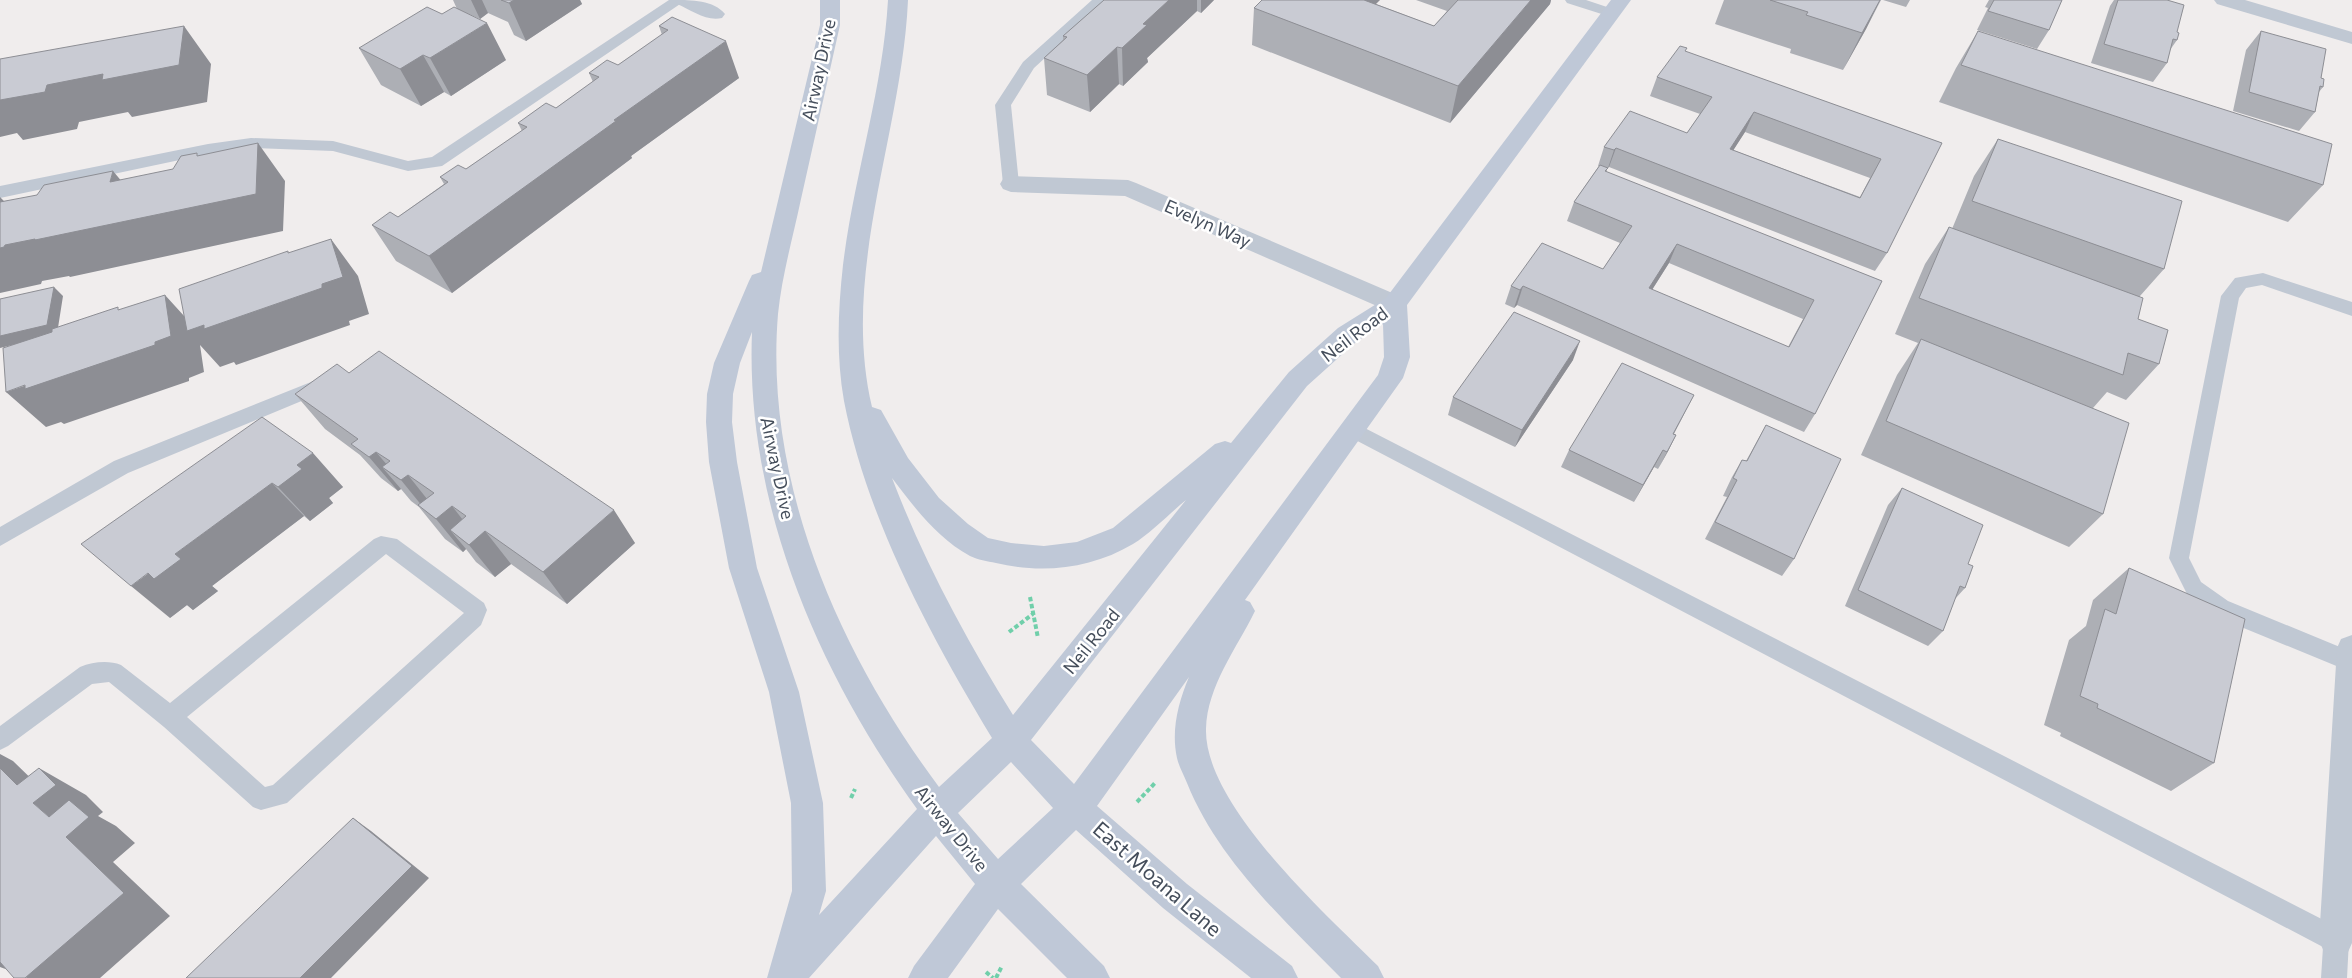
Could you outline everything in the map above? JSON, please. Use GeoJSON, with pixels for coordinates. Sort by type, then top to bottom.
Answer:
{"type":"FeatureCollection","features":[{"type":"Feature","properties":{"kind":"main road","name":"Airway Drive"},"geometry":{"type":"LineString","coordinates":[[830,0],[830,25],[771,282],[765,335],[766,426],[778,482],[797,550],[815,601],[838,654],[870,714],[936,812],[996,884]]}},
{"type":"Feature","properties":{"kind":"main road"},"geometry":{"type":"LineString","coordinates":[[898,0],[898,19],[891,62],[853,272],[851,321],[852,372],[861,425],[884,499],[963,663],[1012,740]]}},
{"type":"Feature","properties":{"kind":"main road","name":"Neil Road"},"geometry":{"type":"LineString","coordinates":[[785,978],[936,812],[1012,740],[1298,379],[1347,335],[1395,304],[1616,7]]}},
{"type":"Feature","properties":{"kind":"main road"},"geometry":{"type":"LineString","coordinates":[[784,226],[727,363],[720,394],[719,422],[722,462],[743,568],[784,692],[807,803],[809,891],[785,978]]}},
{"type":"Feature","properties":{"kind":"main road","name":"Neil Road"},"geometry":{"type":"LineString","coordinates":[[926,978],[996,884],[1076,808],[1390,378],[1398,357],[1395,304]]}},
{"type":"Feature","properties":{"kind":"main road"},"geometry":{"type":"LineString","coordinates":[[852,372],[878,431],[898,466],[929,506],[958,532],[981,548],[1011,555],[1044,558],[1079,554],[1123,536],[1264,420]]}},
{"type":"Feature","properties":{"kind":"main road"},"geometry":{"type":"LineString","coordinates":[[1348,438],[1209,664],[1196,698],[1189,731],[1192,759],[1204,788],[1231,831],[1286,897],[1366,978]]}},
{"type":"Feature","properties":{"kind":"main road","name":"East Moana Lane"},"geometry":{"type":"LineString","coordinates":[[1012,740],[1076,808],[1209,925],[1280,978]]}},
{"type":"Feature","properties":{"kind":"main road"},"geometry":{"type":"LineString","coordinates":[[996,884],[1092,978]]}},
{"type":"Feature","properties":{"kind":"street"},"geometry":{"type":"LineString","coordinates":[[684,0],[715,14]]}},
{"type":"Feature","properties":{"kind":"street"},"geometry":{"type":"LineString","coordinates":[[2224,0],[2352,38]]}},
{"type":"Feature","properties":{"kind":"street","name":"Evelyn Way"},"geometry":{"type":"LineString","coordinates":[[1011,184],[1128,188],[1395,304]]}},
{"type":"Feature","properties":{"kind":"street"},"geometry":{"type":"LineString","coordinates":[[2336,940],[2347,829],[2351,655]]}},
{"type":"Feature","properties":{"kind":"lane"},"geometry":{"type":"LineString","coordinates":[[0,192],[199,151],[251,143],[333,146],[408,166],[436,162],[679,0]]}},
{"type":"Feature","properties":{"kind":"lane"},"geometry":{"type":"LineString","coordinates":[[1011,184],[1003,105],[1028,65],[1101,0]]}},
{"type":"Feature","properties":{"kind":"lane"},"geometry":{"type":"LineString","coordinates":[[1572,0],[1616,7]]}},
{"type":"Feature","properties":{"kind":"lane"},"geometry":{"type":"LineString","coordinates":[[2351,655],[2220,608],[2194,588],[2179,558],[2230,296],[2241,282],[2263,279],[2352,309]]}},
{"type":"Feature","properties":{"kind":"lane"},"geometry":{"type":"LineString","coordinates":[[0,537],[122,467],[336,379]]}},
{"type":"Feature","properties":{"kind":"lane"},"geometry":{"type":"LineString","coordinates":[[1348,438],[2336,940],[2334,978]]}},
{"type":"Feature","properties":{"kind":"lane"},"geometry":{"type":"LineString","coordinates":[[0,739],[88,674],[113,672],[138,690],[169,718],[261,799],[279,795],[473,618],[476,610],[390,545],[381,545],[169,718]]}},
{"type":"Feature","properties":{"kind":"path"},"geometry":{"type":"LineString","coordinates":[[1028,589],[1040,646]]}},
{"type":"Feature","properties":{"kind":"path"},"geometry":{"type":"LineString","coordinates":[[1009,632],[1033,614]]}},
{"type":"Feature","properties":{"kind":"path"},"geometry":{"type":"LineString","coordinates":[[1134,806],[1158,779]]}},
{"type":"Feature","properties":{"kind":"path"},"geometry":{"type":"LineString","coordinates":[[996,978],[1002,966]]}},
{"type":"Feature","properties":{"kind":"building"},"geometry":{"type":"Polygon","coordinates":[[[501,0],[514,0],[509,3],[501,0]]]}},
{"type":"Feature","properties":{"kind":"building"},"geometry":{"type":"Polygon","coordinates":[[[1104,0],[1169,0],[1143,24],[1147,25],[1122,48],[1117,47],[1087,75],[1044,58],[1067,37],[1063,36],[1104,0]]]}},
{"type":"Feature","properties":{"kind":"building"},"geometry":{"type":"Polygon","coordinates":[[[1262,0],[1364,0],[1434,26],[1458,0],[1531,0],[1458,86],[1254,8],[1262,0]]]}},
{"type":"Feature","properties":{"kind":"building"},"geometry":{"type":"Polygon","coordinates":[[[1770,0],[1880,0],[1862,33],[1806,15],[1808,12],[1770,0]]]}},
{"type":"Feature","properties":{"kind":"building"},"geometry":{"type":"Polygon","coordinates":[[[1994,0],[2062,0],[2049,30],[1988,11],[1994,0]]]}},
{"type":"Feature","properties":{"kind":"building"},"geometry":{"type":"Polygon","coordinates":[[[2118,0],[2167,0],[2184,5],[2177,32],[2179,33],[2177,40],[2173,39],[2167,63],[2104,44],[2118,0]]]}},
{"type":"Feature","properties":{"kind":"building"},"geometry":{"type":"Polygon","coordinates":[[[427,7],[442,14],[454,7],[487,23],[430,58],[423,55],[400,69],[359,48],[427,7]]]}},
{"type":"Feature","properties":{"kind":"building"},"geometry":{"type":"Polygon","coordinates":[[[672,17],[726,41],[614,120],[616,121],[429,256],[372,225],[390,212],[398,217],[448,182],[440,177],[458,165],[466,169],[527,127],[518,123],[546,103],[556,108],[599,77],[589,73],[607,60],[618,65],[668,30],[659,26],[672,17]]]}},
{"type":"Feature","properties":{"kind":"building"},"geometry":{"type":"Polygon","coordinates":[[[184,26],[179,65],[102,80],[103,74],[47,85],[45,92],[0,100],[0,59],[184,26]]]}},
{"type":"Feature","properties":{"kind":"building"},"geometry":{"type":"Polygon","coordinates":[[[1978,31],[2332,144],[2323,185],[1961,65],[1978,31]]]}},
{"type":"Feature","properties":{"kind":"building"},"geometry":{"type":"Polygon","coordinates":[[[2261,31],[2326,49],[2321,78],[2324,79],[2323,87],[2320,86],[2315,112],[2249,92],[2261,31]]]}},
{"type":"Feature","properties":{"kind":"building"},"geometry":{"type":"Polygon","coordinates":[[[1680,46],[1687,48],[1685,51],[1942,143],[1887,253],[1616,148],[1614,150],[1604,147],[1630,111],[1687,133],[1712,97],[1657,77],[1680,46]],[[1754,112],[1730,149],[1860,198],[1881,159],[1754,112]]]}},
{"type":"Feature","properties":{"kind":"building"},"geometry":{"type":"Polygon","coordinates":[[[1998,139],[2182,201],[2164,269],[1972,201],[1998,139]]]}},
{"type":"Feature","properties":{"kind":"building"},"geometry":{"type":"Polygon","coordinates":[[[258,143],[256,194],[5,245],[0,248],[0,202],[37,195],[44,185],[113,171],[110,182],[173,169],[181,156],[197,153],[197,156],[258,143]]]}},
{"type":"Feature","properties":{"kind":"building"},"geometry":{"type":"Polygon","coordinates":[[[1600,165],[1608,168],[1605,171],[1882,281],[1815,414],[1523,286],[1520,290],[1511,286],[1542,243],[1603,269],[1632,226],[1574,202],[1600,165]],[[1677,244],[1649,288],[1789,347],[1814,300],[1677,244]]]}},
{"type":"Feature","properties":{"kind":"building"},"geometry":{"type":"Polygon","coordinates":[[[1949,227],[2143,298],[2138,319],[2168,330],[2159,364],[2128,353],[2123,375],[1919,298],[1949,227]]]}},
{"type":"Feature","properties":{"kind":"building"},"geometry":{"type":"Polygon","coordinates":[[[331,239],[343,277],[322,284],[322,288],[204,329],[204,325],[187,331],[179,289],[288,251],[288,253],[331,239]]]}},
{"type":"Feature","properties":{"kind":"building"},"geometry":{"type":"Polygon","coordinates":[[[54,287],[47,325],[0,336],[0,299],[54,287]]]}},
{"type":"Feature","properties":{"kind":"building"},"geometry":{"type":"Polygon","coordinates":[[[165,295],[171,336],[155,342],[155,345],[25,389],[25,385],[6,392],[3,348],[118,307],[118,310],[165,295]]]}},
{"type":"Feature","properties":{"kind":"building"},"geometry":{"type":"Polygon","coordinates":[[[1514,312],[1580,341],[1522,430],[1453,397],[1514,312]]]}},
{"type":"Feature","properties":{"kind":"building"},"geometry":{"type":"Polygon","coordinates":[[[1921,339],[2129,423],[2103,514],[1886,421],[1921,339]]]}},
{"type":"Feature","properties":{"kind":"building"},"geometry":{"type":"Polygon","coordinates":[[[379,351],[614,510],[543,572],[485,531],[469,545],[450,530],[466,516],[452,506],[436,519],[418,505],[434,493],[408,475],[401,480],[382,467],[390,461],[376,452],[369,457],[351,444],[358,439],[295,394],[337,364],[349,373],[379,351]]]}},
{"type":"Feature","properties":{"kind":"building"},"geometry":{"type":"Polygon","coordinates":[[[1622,363],[1694,395],[1673,434],[1676,435],[1667,452],[1663,450],[1643,485],[1569,450],[1622,363]]]}},
{"type":"Feature","properties":{"kind":"building"},"geometry":{"type":"Polygon","coordinates":[[[262,417],[313,453],[297,465],[302,469],[278,487],[272,483],[175,554],[181,559],[154,579],[148,573],[131,586],[81,544],[262,417]]]}},
{"type":"Feature","properties":{"kind":"building"},"geometry":{"type":"Polygon","coordinates":[[[1766,425],[1841,459],[1794,559],[1715,522],[1737,480],[1733,478],[1742,460],[1747,461],[1766,425]]]}},
{"type":"Feature","properties":{"kind":"building"},"geometry":{"type":"Polygon","coordinates":[[[1902,488],[1983,525],[1968,564],[1973,566],[1965,588],[1960,586],[1943,631],[1858,590],[1902,488]]]}},
{"type":"Feature","properties":{"kind":"building"},"geometry":{"type":"Polygon","coordinates":[[[2129,568],[2245,619],[2214,763],[2097,708],[2098,704],[2080,696],[2105,609],[2116,614],[2129,568]]]}},
{"type":"Feature","properties":{"kind":"building"},"geometry":{"type":"Polygon","coordinates":[[[0,768],[17,785],[39,768],[56,785],[33,803],[49,817],[69,800],[89,817],[66,837],[124,893],[25,978],[14,978],[0,962],[0,768]]]}},
{"type":"Feature","properties":{"kind":"building"},"geometry":{"type":"Polygon","coordinates":[[[353,818],[412,866],[300,978],[186,978],[353,818]]]}}]}
